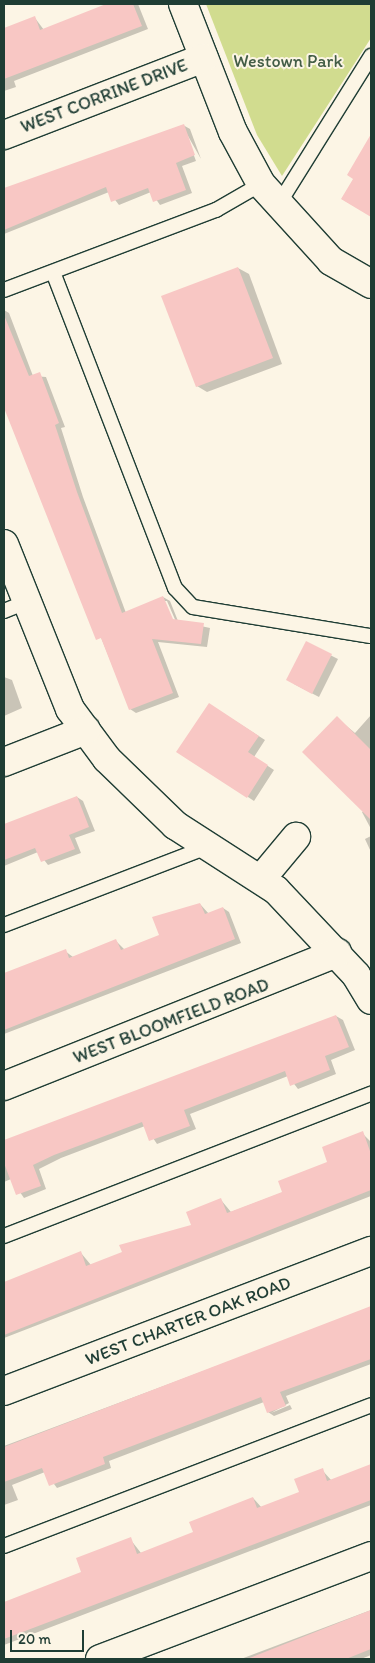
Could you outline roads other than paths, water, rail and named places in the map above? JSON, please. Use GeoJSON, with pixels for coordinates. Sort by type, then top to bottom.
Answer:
{"type":"FeatureCollection","features":[{"type":"Feature","properties":{"kind":"street"},"geometry":{"type":"LineString","coordinates":[[183,4],[233,132],[261,184],[278,205],[331,261],[371,284]]}},
{"type":"Feature","properties":{"kind":"street","name":"WEST CORRINE DRIVE"},"geometry":{"type":"LineString","coordinates":[[4,135],[204,58]]}},
{"type":"Feature","properties":{"kind":"street"},"geometry":{"type":"LineString","coordinates":[[4,544],[15,606],[70,709],[134,790],[207,847],[261,879],[337,954],[371,1000]]}},
{"type":"Feature","properties":{"kind":"street"},"geometry":{"type":"LineString","coordinates":[[4,762],[86,730]]}},
{"type":"Feature","properties":{"kind":"street"},"geometry":{"type":"LineString","coordinates":[[261,879],[296,836]]}},
{"type":"Feature","properties":{"kind":"street","name":"WEST BLOOMFIELD ROAD"},"geometry":{"type":"LineString","coordinates":[[4,1086],[337,954]]}},
{"type":"Feature","properties":{"kind":"street","name":"WEST CHARTER OAK ROAD"},"geometry":{"type":"LineString","coordinates":[[4,1391],[371,1251]]}},
{"type":"Feature","properties":{"kind":"street"},"geometry":{"type":"LineString","coordinates":[[100,1659],[371,1556]]}},
{"type":"Feature","properties":{"kind":"lane"},"geometry":{"type":"LineString","coordinates":[[278,205],[371,56]]}},
{"type":"Feature","properties":{"kind":"lane"},"geometry":{"type":"LineString","coordinates":[[4,290],[216,210],[261,184]]}},
{"type":"Feature","properties":{"kind":"lane"},"geometry":{"type":"LineString","coordinates":[[53,272],[175,588],[193,607],[371,636]]}},
{"type":"Feature","properties":{"kind":"lane"},"geometry":{"type":"LineString","coordinates":[[4,925],[207,847]]}},
{"type":"Feature","properties":{"kind":"lane"},"geometry":{"type":"LineString","coordinates":[[4,1236],[371,1094]]}},
{"type":"Feature","properties":{"kind":"lane"},"geometry":{"type":"LineString","coordinates":[[4,1546],[371,1405]]}},
{"type":"Feature","properties":{"kind":"park label","name":"Westown Park"},"geometry":{"type":"Point","coordinates":[288,61]}}]}
